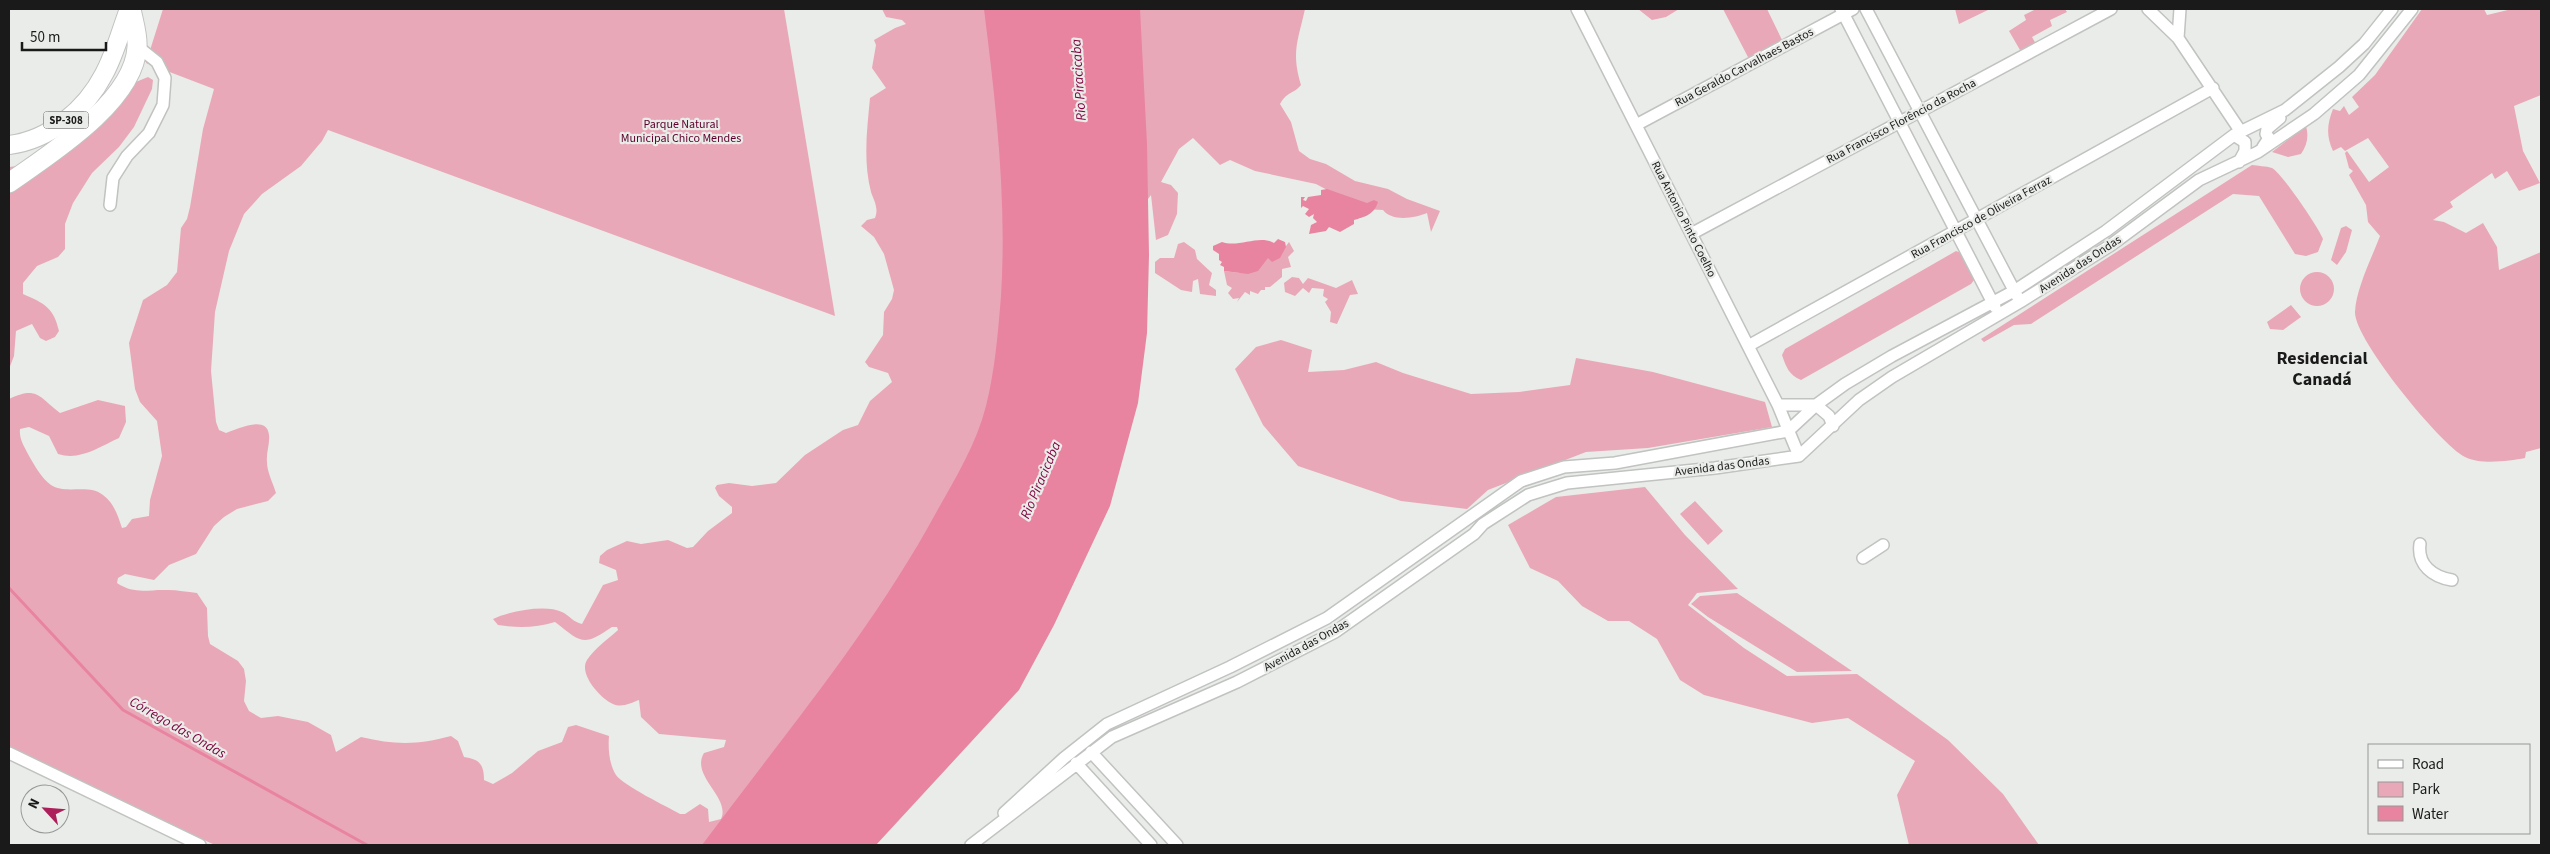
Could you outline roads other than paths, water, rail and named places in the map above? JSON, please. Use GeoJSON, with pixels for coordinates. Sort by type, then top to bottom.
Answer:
{"type":"FeatureCollection","features":[{"type":"Feature","properties":{"kind":"highway"},"geometry":{"type":"LineString","coordinates":[[9,183],[96,119],[117,94],[132,65],[138,46],[130,9]]}},
{"type":"Feature","properties":{"kind":"main road","name":"SP-308"},"geometry":{"type":"LineString","coordinates":[[9,145],[32,139],[54,129],[72,115],[94,91],[105,72],[130,9]]}},
{"type":"Feature","properties":{"kind":"street","name":"Rua Antonio Pinto Coelho"},"geometry":{"type":"LineString","coordinates":[[1576,9],[1778,405],[1799,456]]}},
{"type":"Feature","properties":{"kind":"street"},"geometry":{"type":"LineString","coordinates":[[1866,9],[2020,302]]}},
{"type":"Feature","properties":{"kind":"street","name":"Rua Francisco Florêncio da Rocha"},"geometry":{"type":"LineString","coordinates":[[1691,234],[2111,9]]}},
{"type":"Feature","properties":{"kind":"street"},"geometry":{"type":"LineString","coordinates":[[2148,9],[2178,38],[2198,70],[2213,88],[2238,134],[2245,142],[2245,151],[2239,162]]}},
{"type":"Feature","properties":{"kind":"street"},"geometry":{"type":"LineString","coordinates":[[2178,38],[2180,9]]}},
{"type":"Feature","properties":{"kind":"street","name":"Avenida das Ondas"},"geometry":{"type":"LineString","coordinates":[[983,837],[1016,801],[1083,742],[1107,724],[1230,667],[1327,618],[1521,481],[1564,467],[1615,463],[1788,431],[1816,404],[1892,356],[2014,291],[2106,231],[2238,134],[2285,110],[2298,101],[2364,44],[2392,9]]}},
{"type":"Feature","properties":{"kind":"street","name":"Avenida das Ondas"},"geometry":{"type":"LineString","coordinates":[[971,845],[1112,737],[1237,682],[1335,632],[1474,534],[1483,524],[1528,495],[1566,483],[1715,468],[1799,456],[1859,400],[1892,378],[2111,245],[2199,180],[2258,152],[2314,114],[2359,75],[2412,9]]}},
{"type":"Feature","properties":{"kind":"street"},"geometry":{"type":"LineString","coordinates":[[1846,10],[1900,122],[1999,314]]}},
{"type":"Feature","properties":{"kind":"street","name":"Rua Geraldo Carvalhaes Bastos"},"geometry":{"type":"LineString","coordinates":[[1636,125],[1846,10]]}},
{"type":"Feature","properties":{"kind":"street"},"geometry":{"type":"LineString","coordinates":[[110,205],[114,178],[127,156],[149,133],[163,105],[165,78],[157,62],[138,46]]}},
{"type":"Feature","properties":{"kind":"street","name":"Rua Francisco de Oliveira Ferraz"},"geometry":{"type":"LineString","coordinates":[[1748,346],[2213,88]]}},
{"type":"Feature","properties":{"kind":"street"},"geometry":{"type":"LineString","coordinates":[[2258,152],[2269,138],[2266,134],[2270,125],[2298,101]]}},
{"type":"Feature","properties":{"kind":"street"},"geometry":{"type":"LineString","coordinates":[[1778,405],[1816,404],[1829,416],[1833,426]]}},
{"type":"Feature","properties":{"kind":"street"},"geometry":{"type":"LineString","coordinates":[[2420,544],[2419,554],[2431,573],[2440,578],[2452,580]]}},
{"type":"Feature","properties":{"kind":"street"},"geometry":{"type":"LineString","coordinates":[[1863,558],[1883,545]]}},
{"type":"Feature","properties":{"kind":"street"},"geometry":{"type":"LineString","coordinates":[[1091,752],[1177,845]]}},
{"type":"Feature","properties":{"kind":"street"},"geometry":{"type":"LineString","coordinates":[[9,753],[200,845]]}},
{"type":"Feature","properties":{"kind":"street"},"geometry":{"type":"LineString","coordinates":[[1076,763],[1151,845]]}},
{"type":"Feature","properties":{"kind":"water","name":"Rio Piracicaba"},"geometry":{"type":"Polygon","coordinates":[[[984,9],[1140,9],[1147,144],[1149,255],[1147,333],[1138,403],[1110,506],[1054,625],[1019,690],[876,845],[702,845],[826,682],[884,598],[912,555],[958,473],[982,420],[992,379],[996,351],[1001,296],[1003,224],[993,81],[984,9]]]}},
{"type":"Feature","properties":{"kind":"water"},"geometry":{"type":"Polygon","coordinates":[[[1327,189],[1367,203],[1374,200],[1378,202],[1371,213],[1354,220],[1354,224],[1340,232],[1329,227],[1326,231],[1309,234],[1311,225],[1317,222],[1313,218],[1314,214],[1309,217],[1305,214],[1309,209],[1303,206],[1301,208],[1301,197],[1305,197],[1303,200],[1306,201],[1308,197],[1321,195],[1321,190],[1327,189]]]}},
{"type":"Feature","properties":{"kind":"water"},"geometry":{"type":"Polygon","coordinates":[[[1278,239],[1285,242],[1286,247],[1280,258],[1272,262],[1268,258],[1258,271],[1248,274],[1224,271],[1224,267],[1220,265],[1222,262],[1219,260],[1219,254],[1213,250],[1213,246],[1222,242],[1235,243],[1262,240],[1274,243],[1278,239]]]}},
{"type":"Feature","properties":{"kind":"waterway","name":"Córrego das Ondas"},"geometry":{"type":"LineString","coordinates":[[9,588],[123,710],[367,845]]}},
{"type":"Feature","properties":{"kind":"district","name":"Residencial Canadá"},"geometry":{"type":"Point","coordinates":[2322,368]}},
{"type":"Feature","properties":{"kind":"park label","name":"Parque Natural Municipal Chico Mendes"},"geometry":{"type":"Point","coordinates":[681,131]}}]}
